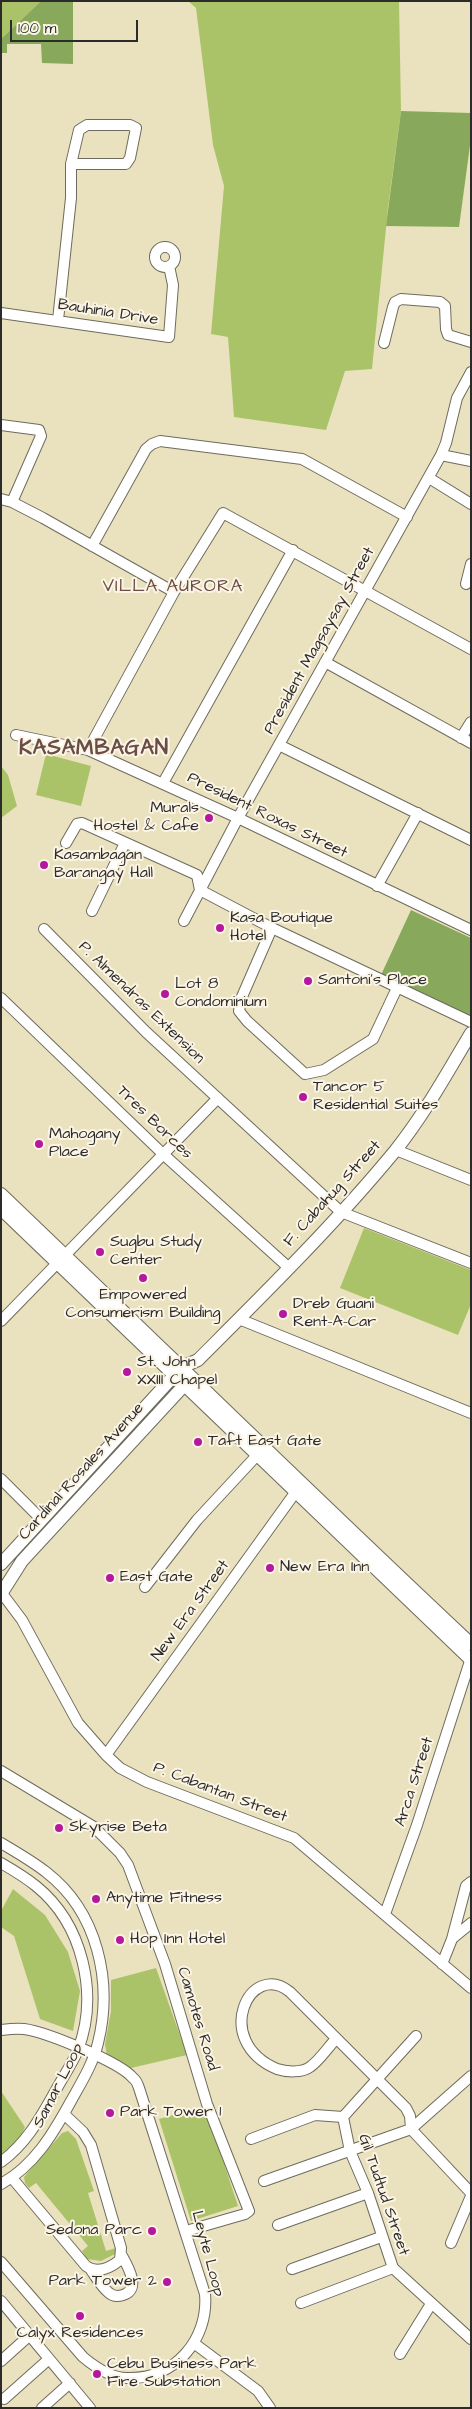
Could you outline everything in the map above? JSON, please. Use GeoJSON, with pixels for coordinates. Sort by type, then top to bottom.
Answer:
{"type":"FeatureCollection","features":[{"type":"Feature","properties":{"kind":"main road","name":"F. Cabahug Street"},"geometry":{"type":"LineString","coordinates":[[178,1371],[198,1360],[239,1319],[396,1150],[422,1113],[471,1033]]}},
{"type":"Feature","properties":{"kind":"main road"},"geometry":{"type":"LineString","coordinates":[[1,1194],[62,1258],[299,1488],[471,1659]]}},
{"type":"Feature","properties":{"kind":"main road"},"geometry":{"type":"LineString","coordinates":[[1,1209],[62,1258]]}},
{"type":"Feature","properties":{"kind":"main road","name":"F. Cabahug Street"},"geometry":{"type":"LineString","coordinates":[[188,1381],[198,1360]]}},
{"type":"Feature","properties":{"kind":"main road","name":"Cardinal Rosales Avenue"},"geometry":{"type":"LineString","coordinates":[[1,1564],[178,1371]]}},
{"type":"Feature","properties":{"kind":"main road","name":"Cardinal Rosales Avenue"},"geometry":{"type":"LineString","coordinates":[[2,1593],[22,1562],[188,1381]]}},
{"type":"Feature","properties":{"kind":"main road"},"geometry":{"type":"LineString","coordinates":[[299,1488],[471,1644]]}},
{"type":"Feature","properties":{"kind":"street"},"geometry":{"type":"LineString","coordinates":[[58,320],[71,198],[71,164],[79,130],[87,125],[130,125],[136,128],[130,158],[126,164],[71,164]]}},
{"type":"Feature","properties":{"kind":"street","name":"Bauhinia Drive"},"geometry":{"type":"LineString","coordinates":[[1,313],[169,337],[173,285],[169,266]]}},
{"type":"Feature","properties":{"kind":"street"},"geometry":{"type":"LineString","coordinates":[[384,343],[393,307],[395,302],[401,299],[440,302],[445,306],[448,335],[471,342]]}},
{"type":"Feature","properties":{"kind":"street","name":"President Magsaysay Street"},"geometry":{"type":"LineString","coordinates":[[184,921],[238,818],[429,478],[446,444],[457,398],[470,374]]}},
{"type":"Feature","properties":{"kind":"street"},"geometry":{"type":"LineString","coordinates":[[1,425],[33,428],[39,430],[41,436],[6,500],[174,592]]}},
{"type":"Feature","properties":{"kind":"street"},"geometry":{"type":"LineString","coordinates":[[92,546],[146,449],[160,441],[302,459],[407,517]]}},
{"type":"Feature","properties":{"kind":"street"},"geometry":{"type":"LineString","coordinates":[[441,455],[471,461]]}},
{"type":"Feature","properties":{"kind":"street"},"geometry":{"type":"LineString","coordinates":[[429,478],[471,504]]}},
{"type":"Feature","properties":{"kind":"street"},"geometry":{"type":"LineString","coordinates":[[88,750],[174,592],[220,515],[227,513],[471,649]]}},
{"type":"Feature","properties":{"kind":"street"},"geometry":{"type":"LineString","coordinates":[[163,782],[293,550]]}},
{"type":"Feature","properties":{"kind":"street"},"geometry":{"type":"LineString","coordinates":[[466,584],[471,564]]}},
{"type":"Feature","properties":{"kind":"street"},"geometry":{"type":"LineString","coordinates":[[325,662],[471,744]]}},
{"type":"Feature","properties":{"kind":"street"},"geometry":{"type":"LineString","coordinates":[[461,738],[471,722]]}},
{"type":"Feature","properties":{"kind":"street","name":"President Roxas Street"},"geometry":{"type":"LineString","coordinates":[[16,735],[88,750],[163,782],[471,930]]}},
{"type":"Feature","properties":{"kind":"street"},"geometry":{"type":"LineString","coordinates":[[279,745],[471,840]]}},
{"type":"Feature","properties":{"kind":"street"},"geometry":{"type":"LineString","coordinates":[[377,886],[418,813]]}},
{"type":"Feature","properties":{"kind":"street"},"geometry":{"type":"LineString","coordinates":[[66,843],[77,824],[86,825],[197,875],[200,890],[272,928],[471,1022]]}},
{"type":"Feature","properties":{"kind":"street"},"geometry":{"type":"LineString","coordinates":[[92,911],[125,844]]}},
{"type":"Feature","properties":{"kind":"street"},"geometry":{"type":"LineString","coordinates":[[272,928],[241,999],[239,1011],[246,1021],[305,1074],[324,1070],[373,1039],[397,988]]}},
{"type":"Feature","properties":{"kind":"street","name":"P. Almendras Extension"},"geometry":{"type":"LineString","coordinates":[[44,929],[140,1026],[340,1212]]}},
{"type":"Feature","properties":{"kind":"street","name":"Tres Borces"},"geometry":{"type":"LineString","coordinates":[[1,998],[163,1154],[288,1267]]}},
{"type":"Feature","properties":{"kind":"street"},"geometry":{"type":"LineString","coordinates":[[1,1320],[218,1098]]}},
{"type":"Feature","properties":{"kind":"street"},"geometry":{"type":"LineString","coordinates":[[396,1150],[471,1180]]}},
{"type":"Feature","properties":{"kind":"street"},"geometry":{"type":"LineString","coordinates":[[340,1212],[471,1263]]}},
{"type":"Feature","properties":{"kind":"street"},"geometry":{"type":"LineString","coordinates":[[239,1319],[471,1413]]}},
{"type":"Feature","properties":{"kind":"street"},"geometry":{"type":"LineString","coordinates":[[145,1587],[197,1520],[261,1451]]}},
{"type":"Feature","properties":{"kind":"street"},"geometry":{"type":"LineString","coordinates":[[1,1478],[41,1519]]}},
{"type":"Feature","properties":{"kind":"street","name":"New Era Street"},"geometry":{"type":"LineString","coordinates":[[106,1755],[299,1488]]}},
{"type":"Feature","properties":{"kind":"street","name":"P. Cabantan Street"},"geometry":{"type":"LineString","coordinates":[[2,1593],[22,1620],[78,1723],[120,1768],[147,1782],[294,1838],[471,1988]]}},
{"type":"Feature","properties":{"kind":"street","name":"Arca Street"},"geometry":{"type":"LineString","coordinates":[[385,1914],[417,1825],[471,1659]]}},
{"type":"Feature","properties":{"kind":"street","name":"Camotes Road"},"geometry":{"type":"LineString","coordinates":[[1,1771],[94,1827],[120,1853],[136,1885],[165,1964],[207,2104],[249,2211],[245,2214],[186,2231]]}},
{"type":"Feature","properties":{"kind":"street","name":"Samar Loop"},"geometry":{"type":"LineString","coordinates":[[1,1843],[46,1872],[67,1892],[87,1922],[100,1960],[104,1979],[104,2009],[94,2055],[48,2142],[12,2178],[1,2184]]}},
{"type":"Feature","properties":{"kind":"street","name":"Samar Loop"},"geometry":{"type":"LineString","coordinates":[[1,1863],[37,1887],[60,1913],[75,1940],[87,1981],[87,2006],[78,2048],[35,2127],[23,2144],[1,2162]]}},
{"type":"Feature","properties":{"kind":"street"},"geometry":{"type":"LineString","coordinates":[[442,1964],[452,1939],[468,1884]]}},
{"type":"Feature","properties":{"kind":"street"},"geometry":{"type":"LineString","coordinates":[[452,1939],[471,1922]]}},
{"type":"Feature","properties":{"kind":"street"},"geometry":{"type":"LineString","coordinates":[[336,2038],[310,2067],[297,2071],[281,2070],[268,2065],[254,2055],[247,2045],[240,2017],[242,2008],[259,1987],[270,1983],[281,1985],[336,2038],[406,2108],[410,2116],[411,2129],[471,2194],[451,2243]]}},
{"type":"Feature","properties":{"kind":"street","name":"Leyte Loop"},"geometry":{"type":"LineString","coordinates":[[1,2030],[29,2030],[94,2055],[124,2070],[134,2078],[139,2088],[205,2294],[206,2306],[203,2326],[195,2344],[181,2358],[165,2369],[149,2376],[126,2378],[97,2368],[83,2357],[1,2262]]}},
{"type":"Feature","properties":{"kind":"street"},"geometry":{"type":"LineString","coordinates":[[251,2139],[315,2115],[342,2117],[416,2036]]}},
{"type":"Feature","properties":{"kind":"street"},"geometry":{"type":"LineString","coordinates":[[264,2181],[411,2129],[471,2076]]}},
{"type":"Feature","properties":{"kind":"street"},"geometry":{"type":"LineString","coordinates":[[12,2178],[108,2292],[116,2296],[125,2294],[131,2288],[132,2279],[121,2254],[91,2145],[83,2132],[64,2114]]}},
{"type":"Feature","properties":{"kind":"street","name":"Gil Tudtud Street"},"geometry":{"type":"LineString","coordinates":[[342,2117],[350,2151],[368,2192],[381,2237],[393,2268],[471,2339]]}},
{"type":"Feature","properties":{"kind":"street"},"geometry":{"type":"LineString","coordinates":[[278,2224],[368,2192]]}},
{"type":"Feature","properties":{"kind":"street"},"geometry":{"type":"LineString","coordinates":[[292,2269],[381,2237]]}},
{"type":"Feature","properties":{"kind":"street"},"geometry":{"type":"LineString","coordinates":[[91,2270],[99,2270],[114,2265],[120,2260],[121,2254]]}},
{"type":"Feature","properties":{"kind":"street"},"geometry":{"type":"LineString","coordinates":[[301,2303],[393,2268]]}},
{"type":"Feature","properties":{"kind":"street"},"geometry":{"type":"LineString","coordinates":[[1,2301],[5,2313],[30,2335],[90,2408]]}},
{"type":"Feature","properties":{"kind":"street"},"geometry":{"type":"LineString","coordinates":[[400,2354],[431,2304]]}},
{"type":"Feature","properties":{"kind":"street"},"geometry":{"type":"LineString","coordinates":[[1,2360],[30,2335]]}},
{"type":"Feature","properties":{"kind":"street"},"geometry":{"type":"LineString","coordinates":[[195,2344],[258,2391],[270,2408]]}},
{"type":"Feature","properties":{"kind":"street"},"geometry":{"type":"LineString","coordinates":[[4,2399],[50,2359]]}},
{"type":"Feature","properties":{"kind":"street"},"geometry":{"type":"LineString","coordinates":[[42,2408],[70,2383]]}},
{"type":"Feature","properties":{"kind":"green space"},"geometry":{"type":"Polygon","coordinates":[[[1,1],[41,1],[1,39],[1,1]]]}},
{"type":"Feature","properties":{"kind":"green space"},"geometry":{"type":"Polygon","coordinates":[[[41,1],[73,1],[73,64],[42,63],[41,44],[7,44],[7,53],[1,53],[1,39],[41,1]]]}},
{"type":"Feature","properties":{"kind":"green space"},"geometry":{"type":"Polygon","coordinates":[[[188,1],[399,1],[401,111],[388,208],[372,369],[345,371],[326,430],[234,417],[228,337],[211,334],[224,186],[213,145],[196,8],[188,1]]]}},
{"type":"Feature","properties":{"kind":"green space"},"geometry":{"type":"Polygon","coordinates":[[[401,111],[471,113],[471,138],[459,227],[386,226],[401,111]]]}},
{"type":"Feature","properties":{"kind":"green space"},"geometry":{"type":"Polygon","coordinates":[[[46,754],[91,766],[81,806],[36,795],[46,754]]]}},
{"type":"Feature","properties":{"kind":"green space"},"geometry":{"type":"Polygon","coordinates":[[[1,766],[8,775],[17,806],[1,818],[1,766]]]}},
{"type":"Feature","properties":{"kind":"green space"},"geometry":{"type":"Polygon","coordinates":[[[411,910],[471,938],[471,1018],[381,975],[411,910]]]}},
{"type":"Feature","properties":{"kind":"green space"},"geometry":{"type":"Polygon","coordinates":[[[364,1228],[471,1270],[471,1304],[458,1335],[340,1288],[364,1228]]]}},
{"type":"Feature","properties":{"kind":"green space"},"geometry":{"type":"Polygon","coordinates":[[[13,1889],[45,1915],[68,1952],[80,1991],[73,2031],[40,2019],[14,1936],[1,1927],[1,1911],[13,1889]]]}},
{"type":"Feature","properties":{"kind":"green space"},"geometry":{"type":"Polygon","coordinates":[[[156,1968],[187,2055],[131,2068],[107,2057],[105,2044],[111,2011],[111,1980],[156,1968]]]}},
{"type":"Feature","properties":{"kind":"green space"},"geometry":{"type":"Polygon","coordinates":[[[1,2091],[25,2127],[18,2143],[1,2154],[1,2091]]]}},
{"type":"Feature","properties":{"kind":"green space"},"geometry":{"type":"Polygon","coordinates":[[[205,2106],[238,2206],[191,2221],[159,2119],[205,2106]]]}},
{"type":"Feature","properties":{"kind":"green space"},"geometry":{"type":"Polygon","coordinates":[[[68,2131],[76,2139],[94,2191],[88,2193],[106,2251],[116,2248],[115,2254],[101,2261],[87,2259],[82,2251],[88,2246],[36,2183],[29,2188],[25,2183],[24,2177],[62,2133],[68,2131]]]}},
{"type":"Feature","properties":{"kind":"place","name":"Murals Hostel & Cafe"},"geometry":{"type":"Point","coordinates":[209,818]}},
{"type":"Feature","properties":{"kind":"place","name":"Kasambagan Barangay Hall"},"geometry":{"type":"Point","coordinates":[44,865]}},
{"type":"Feature","properties":{"kind":"place","name":"Kasa Boutique Hotel"},"geometry":{"type":"Point","coordinates":[220,928]}},
{"type":"Feature","properties":{"kind":"place","name":"Santoni's Place"},"geometry":{"type":"Point","coordinates":[308,981]}},
{"type":"Feature","properties":{"kind":"place","name":"Lot 8 Condominium"},"geometry":{"type":"Point","coordinates":[165,994]}},
{"type":"Feature","properties":{"kind":"place","name":"Tancor 5 Residential Suites"},"geometry":{"type":"Point","coordinates":[303,1097]}},
{"type":"Feature","properties":{"kind":"place","name":"Mahogany Place"},"geometry":{"type":"Point","coordinates":[39,1144]}},
{"type":"Feature","properties":{"kind":"place","name":"Sugbu Study Center"},"geometry":{"type":"Point","coordinates":[100,1252]}},
{"type":"Feature","properties":{"kind":"place","name":"Empowered Consumerism Building"},"geometry":{"type":"Point","coordinates":[143,1278]}},
{"type":"Feature","properties":{"kind":"place","name":"Dreb Guani Rent-A-Car"},"geometry":{"type":"Point","coordinates":[283,1314]}},
{"type":"Feature","properties":{"kind":"place","name":"St. John XXIII Chapel"},"geometry":{"type":"Point","coordinates":[127,1372]}},
{"type":"Feature","properties":{"kind":"place","name":"Taft East Gate"},"geometry":{"type":"Point","coordinates":[198,1442]}},
{"type":"Feature","properties":{"kind":"place","name":"New Era Inn"},"geometry":{"type":"Point","coordinates":[270,1568]}},
{"type":"Feature","properties":{"kind":"place","name":"East Gate"},"geometry":{"type":"Point","coordinates":[110,1578]}},
{"type":"Feature","properties":{"kind":"place","name":"Skyrise Beta"},"geometry":{"type":"Point","coordinates":[59,1828]}},
{"type":"Feature","properties":{"kind":"place","name":"Anytime Fitness"},"geometry":{"type":"Point","coordinates":[96,1899]}},
{"type":"Feature","properties":{"kind":"place","name":"Hop Inn Hotel"},"geometry":{"type":"Point","coordinates":[120,1940]}},
{"type":"Feature","properties":{"kind":"place","name":"Park Tower 1"},"geometry":{"type":"Point","coordinates":[110,2113]}},
{"type":"Feature","properties":{"kind":"place","name":"Sedona Parc"},"geometry":{"type":"Point","coordinates":[152,2231]}},
{"type":"Feature","properties":{"kind":"place","name":"Park Tower 2"},"geometry":{"type":"Point","coordinates":[167,2282]}},
{"type":"Feature","properties":{"kind":"place","name":"Calyx Residences"},"geometry":{"type":"Point","coordinates":[80,2316]}},
{"type":"Feature","properties":{"kind":"place","name":"Cebu Business Park Fire Substation"},"geometry":{"type":"Point","coordinates":[97,2374]}},
{"type":"Feature","properties":{"kind":"district","name":"VILLA AURORA"},"geometry":{"type":"Point","coordinates":[173,587]}},
{"type":"Feature","properties":{"kind":"district","name":"KASAMBAGAN"},"geometry":{"type":"Point","coordinates":[94,750]}}]}
